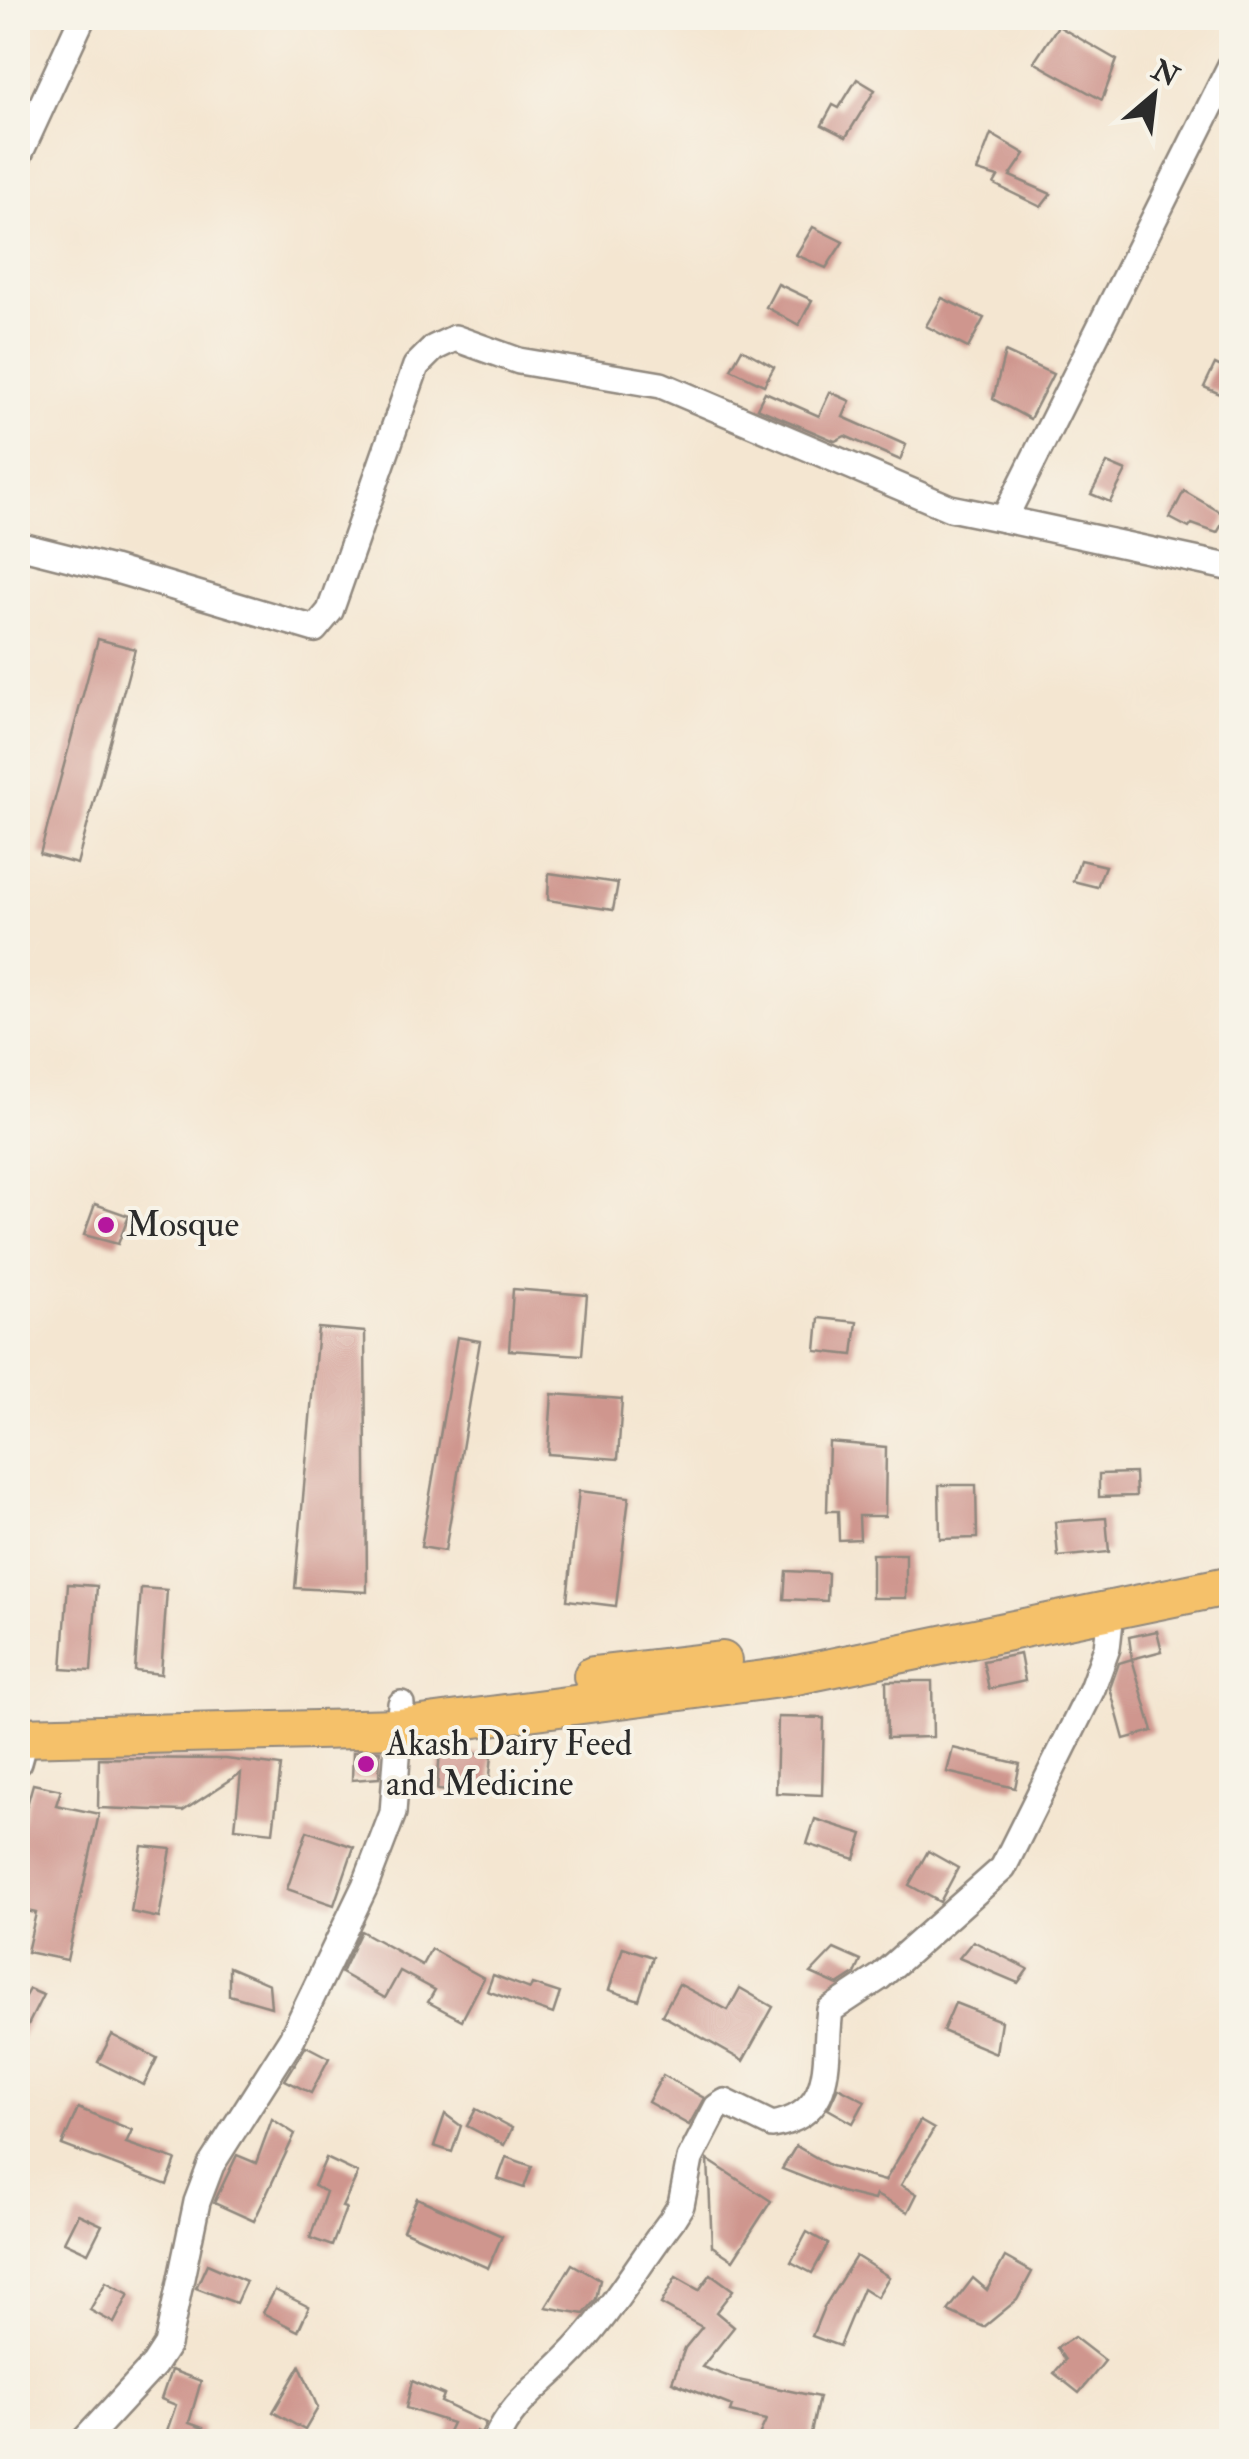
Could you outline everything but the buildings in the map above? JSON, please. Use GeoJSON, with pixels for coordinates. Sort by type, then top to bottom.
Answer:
{"type":"FeatureCollection","features":[{"type":"Feature","properties":{"kind":"highway"},"geometry":{"type":"LineString","coordinates":[[786,1664],[1232,1560]]}},
{"type":"Feature","properties":{"kind":"highway"},"geometry":{"type":"LineString","coordinates":[[19,1737],[212,1721],[400,1716],[786,1664],[1111,1612],[1232,1585]]}},
{"type":"Feature","properties":{"kind":"street"},"geometry":{"type":"LineString","coordinates":[[18,157],[82,18]]}},
{"type":"Feature","properties":{"kind":"street"},"geometry":{"type":"LineString","coordinates":[[1004,519],[1232,64]]}},
{"type":"Feature","properties":{"kind":"street"},"geometry":{"type":"LineString","coordinates":[[18,546],[113,568],[315,629],[330,611],[416,366],[434,348],[455,338],[520,361],[661,385],[950,508],[1232,568]]}},
{"type":"Feature","properties":{"kind":"street"},"geometry":{"type":"LineString","coordinates":[[495,2442],[505,2419],[525,2392],[567,2359],[681,2206],[690,2159],[717,2106],[725,2102],[772,2124],[809,2108],[823,2087],[831,2043],[830,2010],[880,1977],[1003,1868],[1092,1689],[1106,1648],[1111,1612]]}},
{"type":"Feature","properties":{"kind":"street"},"geometry":{"type":"LineString","coordinates":[[83,2442],[154,2365],[167,2345],[198,2202],[211,2165],[292,2038],[365,1886],[393,1813],[400,1716]]}},
{"type":"Feature","properties":{"kind":"place","name":"Mosque"},"geometry":{"type":"Point","coordinates":[106,1225]}},
{"type":"Feature","properties":{"kind":"place","name":"Akash Dairy Feed and Medicine"},"geometry":{"type":"Point","coordinates":[366,1764]}}]}
